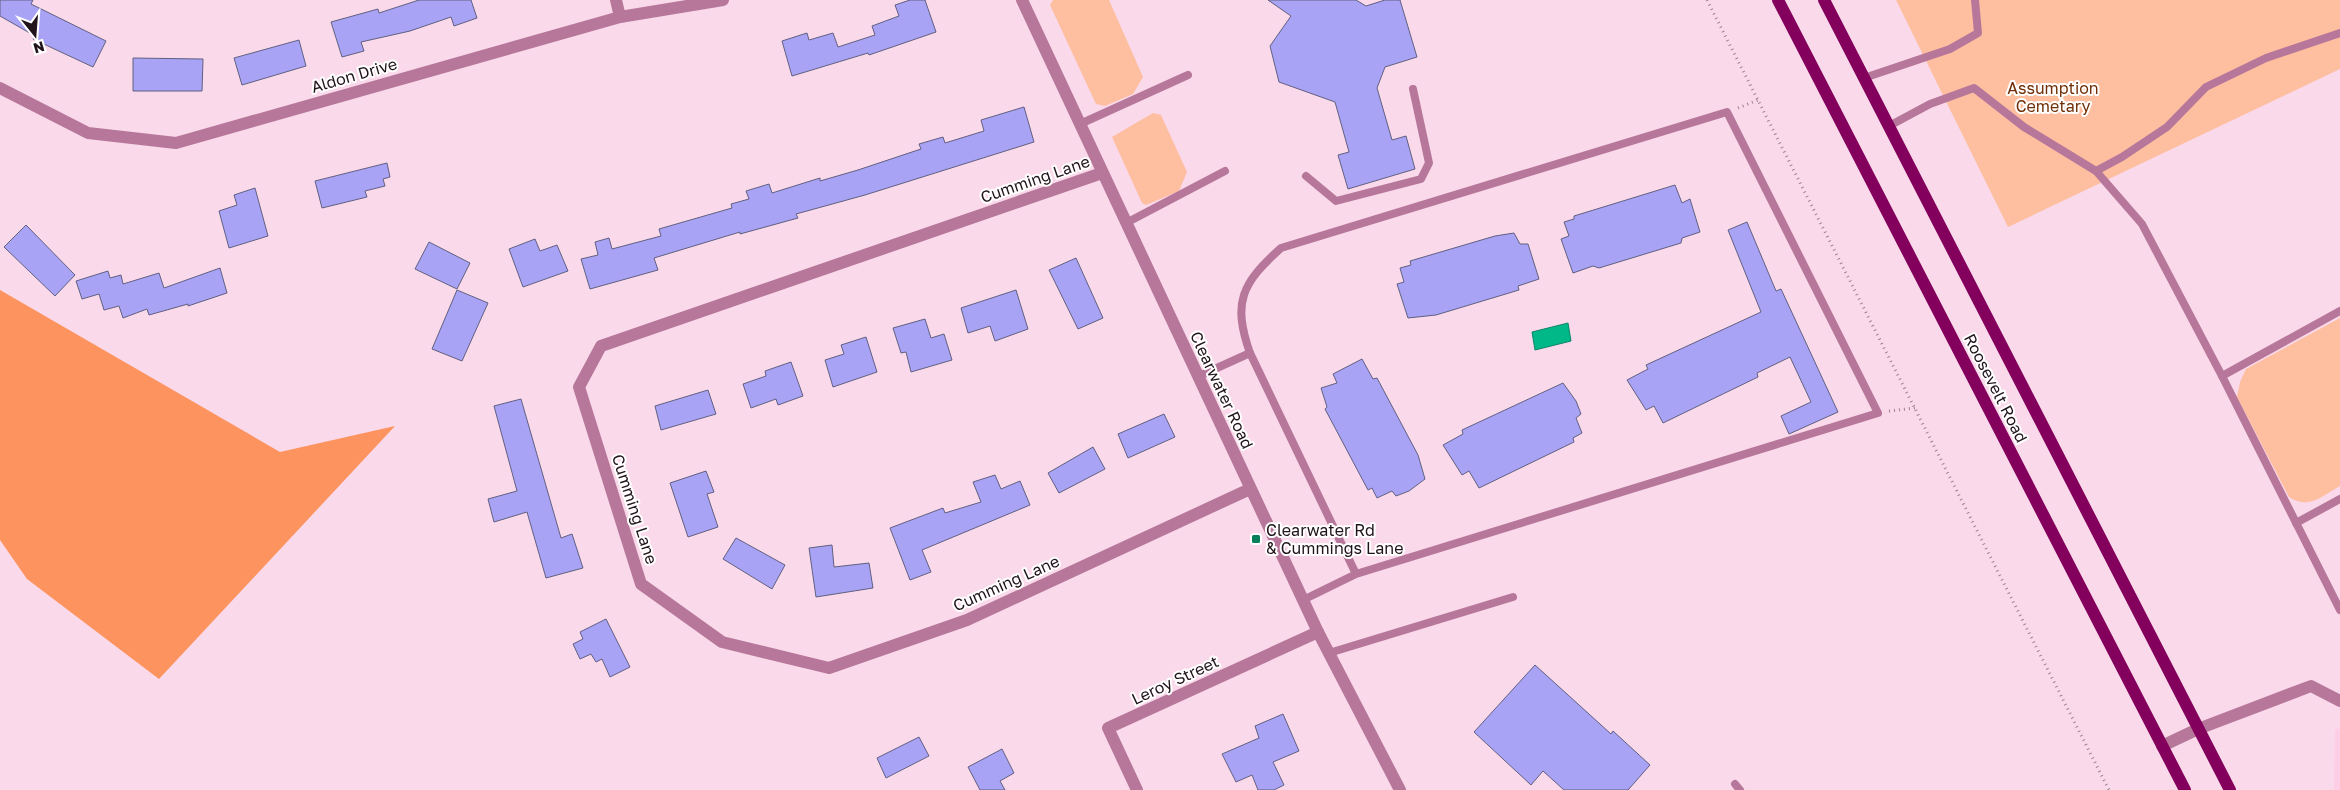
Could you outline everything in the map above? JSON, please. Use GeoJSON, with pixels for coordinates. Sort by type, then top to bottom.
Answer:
{"type":"FeatureCollection","features":[{"type":"Feature","properties":{"kind":"main road","name":"Roosevelt Road"},"geometry":{"type":"LineString","coordinates":[[1778,0],[2185,790]]}},
{"type":"Feature","properties":{"kind":"main road","name":"Roosevelt Road"},"geometry":{"type":"LineString","coordinates":[[1824,0],[2230,790]]}},
{"type":"Feature","properties":{"kind":"street"},"geometry":{"type":"LineString","coordinates":[[616,0],[620,17]]}},
{"type":"Feature","properties":{"kind":"street","name":"Aldon Drive"},"geometry":{"type":"LineString","coordinates":[[0,88],[88,133],[176,143],[620,17],[723,0]]}},
{"type":"Feature","properties":{"kind":"street","name":"Clearwater Road"},"geometry":{"type":"LineString","coordinates":[[1022,0],[1318,632],[1400,790]]}},
{"type":"Feature","properties":{"kind":"street","name":"Cumming Lane"},"geometry":{"type":"LineString","coordinates":[[1102,172],[601,346],[579,387],[641,584],[722,642],[829,668],[967,620],[1250,489]]}},
{"type":"Feature","properties":{"kind":"street","name":"Leroy Street"},"geometry":{"type":"LineString","coordinates":[[1137,790],[1108,728],[1318,632]]}},
{"type":"Feature","properties":{"kind":"street"},"geometry":{"type":"LineString","coordinates":[[2162,746],[2198,729],[2311,686],[2340,701]]}},
{"type":"Feature","properties":{"kind":"lane"},"geometry":{"type":"LineString","coordinates":[[1864,78],[1950,49],[1978,33],[1975,0]]}},
{"type":"Feature","properties":{"kind":"lane"},"geometry":{"type":"LineString","coordinates":[[2096,171],[2122,157],[2167,127],[2206,87],[2266,58],[2340,33]]}},
{"type":"Feature","properties":{"kind":"lane"},"geometry":{"type":"LineString","coordinates":[[1080,124],[1188,75]]}},
{"type":"Feature","properties":{"kind":"lane"},"geometry":{"type":"LineString","coordinates":[[1888,126],[1930,104],[1974,88],[2024,127],[2096,171],[2142,224],[2222,376],[2340,610]]}},
{"type":"Feature","properties":{"kind":"lane"},"geometry":{"type":"LineString","coordinates":[[1306,176],[1336,201],[1421,179],[1429,163],[1414,89]]}},
{"type":"Feature","properties":{"kind":"lane"},"geometry":{"type":"LineString","coordinates":[[1303,600],[1356,574],[1878,413],[1727,112],[1281,248],[1261,266],[1246,288],[1240,310],[1242,330],[1250,353],[1356,574]]}},
{"type":"Feature","properties":{"kind":"lane"},"geometry":{"type":"LineString","coordinates":[[1126,222],[1225,171]]}},
{"type":"Feature","properties":{"kind":"lane"},"geometry":{"type":"LineString","coordinates":[[2222,376],[2340,311]]}},
{"type":"Feature","properties":{"kind":"lane"},"geometry":{"type":"LineString","coordinates":[[1197,377],[1250,353]]}},
{"type":"Feature","properties":{"kind":"lane"},"geometry":{"type":"LineString","coordinates":[[2296,523],[2340,499]]}},
{"type":"Feature","properties":{"kind":"lane"},"geometry":{"type":"LineString","coordinates":[[1329,653],[1513,597]]}},
{"type":"Feature","properties":{"kind":"path"},"geometry":{"type":"LineString","coordinates":[[1707,0],[2109,790]]}},
{"type":"Feature","properties":{"kind":"path"},"geometry":{"type":"LineString","coordinates":[[1727,112],[1758,100]]}},
{"type":"Feature","properties":{"kind":"path"},"geometry":{"type":"LineString","coordinates":[[1878,413],[1915,408]]}},
{"type":"Feature","properties":{"kind":"shaded area"},"geometry":{"type":"Polygon","coordinates":[[[0,290],[280,452],[395,426],[159,679],[27,579],[0,540],[0,290]]]}},
{"type":"Feature","properties":{"kind":"shaded area"},"geometry":{"type":"Polygon","coordinates":[[[1568,323],[1571,341],[1535,350],[1532,332],[1568,323]]]}},
{"type":"Feature","properties":{"kind":"shaded area"},"geometry":{"type":"Polygon","coordinates":[[[2340,728],[2340,790],[2334,790],[2335,730],[2340,728]]]}},
{"type":"Feature","properties":{"kind":"green space"},"geometry":{"type":"Polygon","coordinates":[[[1053,0],[1109,0],[1143,77],[1133,94],[1105,106],[1096,104],[1050,5],[1053,0]]]}},
{"type":"Feature","properties":{"kind":"green space","name":"Assumption Cemetary"},"geometry":{"type":"Polygon","coordinates":[[[1896,0],[2340,0],[2340,69],[2008,227],[1896,0]]]}},
{"type":"Feature","properties":{"kind":"green space"},"geometry":{"type":"Polygon","coordinates":[[[1153,113],[1161,115],[1187,172],[1179,191],[1146,205],[1142,203],[1112,137],[1153,113]]]}},
{"type":"Feature","properties":{"kind":"green space"},"geometry":{"type":"Polygon","coordinates":[[[2340,318],[2340,486],[2315,500],[2309,502],[2296,501],[2289,497],[2237,397],[2240,382],[2246,369],[2340,318]]]}},
{"type":"Feature","properties":{"kind":"building"},"geometry":{"type":"Polygon","coordinates":[[[0,0],[33,0],[31,4],[106,41],[93,67],[33,39],[35,36],[0,16],[0,0]]]}},
{"type":"Feature","properties":{"kind":"building"},"geometry":{"type":"Polygon","coordinates":[[[419,0],[471,0],[477,18],[454,26],[451,17],[410,31],[361,42],[364,51],[342,57],[331,22],[378,9],[379,13],[419,0]]]}},
{"type":"Feature","properties":{"kind":"building"},"geometry":{"type":"Polygon","coordinates":[[[910,0],[925,0],[936,32],[869,55],[868,53],[792,76],[782,41],[807,33],[809,40],[833,33],[838,47],[875,35],[872,26],[899,16],[895,5],[910,0]]]}},
{"type":"Feature","properties":{"kind":"building"},"geometry":{"type":"Polygon","coordinates":[[[1268,0],[1356,0],[1366,6],[1385,0],[1400,0],[1417,57],[1385,67],[1377,88],[1392,140],[1406,136],[1415,169],[1348,189],[1338,155],[1349,152],[1335,102],[1279,82],[1270,46],[1291,16],[1268,0]]]}},
{"type":"Feature","properties":{"kind":"building"},"geometry":{"type":"Polygon","coordinates":[[[299,40],[306,66],[242,85],[234,58],[299,40]]]}},
{"type":"Feature","properties":{"kind":"building"},"geometry":{"type":"Polygon","coordinates":[[[133,58],[203,59],[202,91],[133,91],[133,58]]]}},
{"type":"Feature","properties":{"kind":"building"},"geometry":{"type":"Polygon","coordinates":[[[1024,107],[1034,142],[865,195],[796,214],[798,218],[740,234],[740,232],[654,258],[658,270],[590,289],[581,259],[598,255],[595,242],[609,238],[612,249],[661,236],[659,229],[732,208],[731,204],[749,199],[746,191],[769,184],[772,193],[820,178],[820,181],[858,170],[921,149],[919,144],[943,137],[945,143],[984,131],[981,120],[1024,107]]]}},
{"type":"Feature","properties":{"kind":"building"},"geometry":{"type":"Polygon","coordinates":[[[387,163],[390,177],[383,179],[385,186],[365,191],[367,197],[322,208],[315,181],[387,163]]]}},
{"type":"Feature","properties":{"kind":"building"},"geometry":{"type":"Polygon","coordinates":[[[1675,185],[1682,203],[1690,199],[1700,232],[1682,238],[1681,243],[1599,268],[1593,266],[1573,273],[1561,239],[1569,236],[1564,222],[1574,219],[1574,216],[1675,185]]]}},
{"type":"Feature","properties":{"kind":"building"},"geometry":{"type":"Polygon","coordinates":[[[255,188],[268,236],[229,248],[219,211],[237,205],[234,195],[255,188]]]}},
{"type":"Feature","properties":{"kind":"building"},"geometry":{"type":"Polygon","coordinates":[[[1747,222],[1776,291],[1781,289],[1838,412],[1789,434],[1781,416],[1811,402],[1790,357],[1757,373],[1758,377],[1663,423],[1654,406],[1646,410],[1627,380],[1648,369],[1646,365],[1761,312],[1728,230],[1747,222]]]}},
{"type":"Feature","properties":{"kind":"building"},"geometry":{"type":"Polygon","coordinates":[[[26,225],[75,275],[55,296],[4,247],[26,225]]]}},
{"type":"Feature","properties":{"kind":"building"},"geometry":{"type":"Polygon","coordinates":[[[1514,233],[1520,244],[1528,244],[1539,279],[1518,286],[1519,290],[1436,315],[1408,318],[1397,284],[1404,282],[1400,268],[1411,265],[1410,261],[1495,236],[1514,233]]]}},
{"type":"Feature","properties":{"kind":"building"},"geometry":{"type":"Polygon","coordinates":[[[535,239],[540,251],[557,245],[568,271],[523,287],[509,249],[535,239]]]}},
{"type":"Feature","properties":{"kind":"building"},"geometry":{"type":"Polygon","coordinates":[[[429,242],[470,263],[457,289],[415,269],[429,242]]]}},
{"type":"Feature","properties":{"kind":"building"},"geometry":{"type":"Polygon","coordinates":[[[1076,258],[1103,318],[1078,329],[1049,270],[1076,258]]]}},
{"type":"Feature","properties":{"kind":"building"},"geometry":{"type":"Polygon","coordinates":[[[220,268],[227,293],[188,306],[188,304],[149,315],[147,309],[123,318],[119,306],[104,310],[99,294],[82,299],[76,281],[108,271],[110,278],[121,275],[123,284],[159,273],[164,288],[220,268]]]}},
{"type":"Feature","properties":{"kind":"building"},"geometry":{"type":"Polygon","coordinates":[[[457,290],[488,303],[462,361],[432,349],[457,290]]]}},
{"type":"Feature","properties":{"kind":"building"},"geometry":{"type":"Polygon","coordinates":[[[1016,290],[1028,329],[995,341],[990,326],[968,333],[961,308],[1016,290]]]}},
{"type":"Feature","properties":{"kind":"building"},"geometry":{"type":"Polygon","coordinates":[[[925,319],[931,338],[944,334],[952,360],[911,372],[906,352],[901,353],[893,328],[925,319]]]}},
{"type":"Feature","properties":{"kind":"building"},"geometry":{"type":"Polygon","coordinates":[[[866,337],[877,372],[833,387],[825,360],[844,354],[841,345],[866,337]]]}},
{"type":"Feature","properties":{"kind":"building"},"geometry":{"type":"Polygon","coordinates":[[[1362,359],[1373,379],[1377,378],[1418,455],[1425,479],[1409,491],[1396,496],[1392,491],[1377,498],[1372,488],[1368,490],[1325,409],[1327,407],[1321,388],[1337,383],[1333,374],[1362,359]]]}},
{"type":"Feature","properties":{"kind":"building"},"geometry":{"type":"Polygon","coordinates":[[[791,362],[803,396],[778,405],[776,399],[751,408],[743,384],[766,376],[765,371],[791,362]]]}},
{"type":"Feature","properties":{"kind":"building"},"geometry":{"type":"Polygon","coordinates":[[[1563,383],[1576,401],[1581,414],[1576,418],[1582,433],[1573,438],[1574,442],[1479,488],[1469,471],[1462,475],[1443,445],[1463,434],[1462,430],[1563,383]]]}},
{"type":"Feature","properties":{"kind":"building"},"geometry":{"type":"Polygon","coordinates":[[[708,390],[716,414],[661,430],[655,406],[708,390]]]}},
{"type":"Feature","properties":{"kind":"building"},"geometry":{"type":"Polygon","coordinates":[[[521,399],[561,538],[572,534],[583,568],[546,578],[527,512],[494,522],[488,499],[517,491],[494,406],[521,399]]]}},
{"type":"Feature","properties":{"kind":"building"},"geometry":{"type":"Polygon","coordinates":[[[1164,414],[1175,437],[1128,458],[1118,434],[1164,414]]]}},
{"type":"Feature","properties":{"kind":"building"},"geometry":{"type":"Polygon","coordinates":[[[1093,447],[1105,469],[1059,493],[1048,473],[1093,447]]]}},
{"type":"Feature","properties":{"kind":"building"},"geometry":{"type":"Polygon","coordinates":[[[706,471],[714,492],[707,494],[718,527],[688,537],[670,483],[706,471]]]}},
{"type":"Feature","properties":{"kind":"building"},"geometry":{"type":"Polygon","coordinates":[[[995,475],[1001,489],[1020,481],[1030,505],[922,550],[931,572],[910,580],[890,528],[943,508],[945,513],[981,502],[973,482],[995,475]]]}},
{"type":"Feature","properties":{"kind":"building"},"geometry":{"type":"Polygon","coordinates":[[[736,538],[785,565],[772,589],[723,559],[736,538]]]}},
{"type":"Feature","properties":{"kind":"building"},"geometry":{"type":"Polygon","coordinates":[[[832,545],[834,567],[869,563],[873,588],[816,597],[809,548],[832,545]]]}},
{"type":"Feature","properties":{"kind":"building"},"geometry":{"type":"Polygon","coordinates":[[[606,619],[630,667],[610,677],[602,659],[596,662],[591,654],[580,659],[573,644],[583,639],[580,632],[606,619]]]}},
{"type":"Feature","properties":{"kind":"building"},"geometry":{"type":"Polygon","coordinates":[[[1535,665],[1611,734],[1613,731],[1650,765],[1628,790],[1564,790],[1543,771],[1531,785],[1474,732],[1535,665]]]}},
{"type":"Feature","properties":{"kind":"building"},"geometry":{"type":"Polygon","coordinates":[[[1283,714],[1299,751],[1273,762],[1284,785],[1274,790],[1258,790],[1252,775],[1236,782],[1222,754],[1259,738],[1255,726],[1283,714]]]}},
{"type":"Feature","properties":{"kind":"building"},"geometry":{"type":"Polygon","coordinates":[[[919,737],[929,756],[886,778],[877,758],[919,737]]]}},
{"type":"Feature","properties":{"kind":"building"},"geometry":{"type":"Polygon","coordinates":[[[1002,749],[1014,773],[1000,781],[1005,790],[980,790],[968,767],[1002,749]]]}},
{"type":"Feature","properties":{"kind":"place","name":"Clearwater Rd & Cummings Lane"},"geometry":{"type":"Point","coordinates":[1256,539]}}]}
